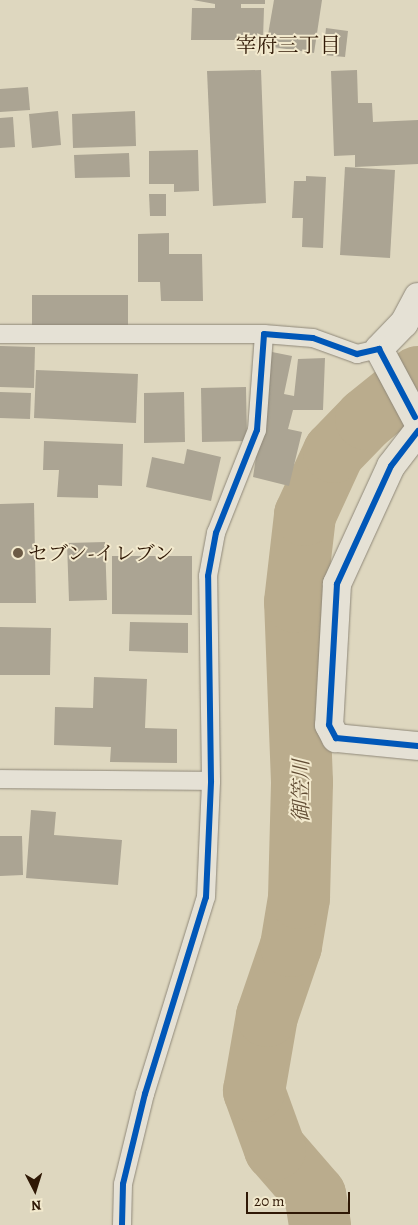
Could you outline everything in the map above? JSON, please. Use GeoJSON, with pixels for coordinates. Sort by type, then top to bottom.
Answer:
{"type":"FeatureCollection","features":[{"type":"Feature","properties":{"kind":"street"},"geometry":{"type":"LineString","coordinates":[[418,297],[404,323],[382,355],[417,424],[391,466],[338,584],[329,725],[336,738],[418,746]]}},
{"type":"Feature","properties":{"kind":"lane"},"geometry":{"type":"LineString","coordinates":[[0,334],[264,334],[312,338],[357,354],[382,355]]}},
{"type":"Feature","properties":{"kind":"lane"},"geometry":{"type":"LineString","coordinates":[[122,1225],[123,1184],[145,1094],[206,897],[211,781],[208,576],[216,533],[257,430],[264,334]]}},
{"type":"Feature","properties":{"kind":"lane"},"geometry":{"type":"LineString","coordinates":[[0,779],[211,781]]}},
{"type":"Feature","properties":{"kind":"building"},"geometry":{"type":"Polygon","coordinates":[[[193,0],[265,0],[265,4],[241,4],[241,8],[264,8],[263,40],[191,40],[192,8],[215,8],[215,4],[193,0]]]}},
{"type":"Feature","properties":{"kind":"building"},"geometry":{"type":"Polygon","coordinates":[[[274,0],[322,0],[314,53],[266,46],[274,0]]]}},
{"type":"Feature","properties":{"kind":"building"},"geometry":{"type":"Polygon","coordinates":[[[326,28],[348,31],[345,57],[323,55],[326,28]]]}},
{"type":"Feature","properties":{"kind":"building"},"geometry":{"type":"Polygon","coordinates":[[[261,70],[266,203],[213,206],[207,71],[261,70]]]}},
{"type":"Feature","properties":{"kind":"building"},"geometry":{"type":"Polygon","coordinates":[[[357,70],[358,103],[372,103],[373,122],[418,120],[418,164],[355,167],[355,155],[334,156],[331,71],[357,70]]]}},
{"type":"Feature","properties":{"kind":"building"},"geometry":{"type":"Polygon","coordinates":[[[28,87],[30,110],[0,112],[0,89],[28,87]]]}},
{"type":"Feature","properties":{"kind":"building"},"geometry":{"type":"Polygon","coordinates":[[[58,111],[61,145],[32,148],[29,114],[58,111]]]}},
{"type":"Feature","properties":{"kind":"building"},"geometry":{"type":"Polygon","coordinates":[[[135,111],[136,146],[73,148],[72,114],[135,111]]]}},
{"type":"Feature","properties":{"kind":"building"},"geometry":{"type":"Polygon","coordinates":[[[13,117],[15,147],[0,148],[0,118],[13,117]]]}},
{"type":"Feature","properties":{"kind":"building"},"geometry":{"type":"Polygon","coordinates":[[[198,150],[199,191],[174,192],[174,184],[149,184],[149,151],[198,150]]]}},
{"type":"Feature","properties":{"kind":"building"},"geometry":{"type":"Polygon","coordinates":[[[129,153],[130,177],[75,178],[74,155],[129,153]]]}},
{"type":"Feature","properties":{"kind":"building"},"geometry":{"type":"Polygon","coordinates":[[[345,167],[395,170],[390,258],[340,255],[345,167]]]}},
{"type":"Feature","properties":{"kind":"building"},"geometry":{"type":"Polygon","coordinates":[[[306,176],[326,177],[323,248],[302,247],[303,218],[292,218],[294,181],[306,181],[306,176]]]}},
{"type":"Feature","properties":{"kind":"building"},"geometry":{"type":"Polygon","coordinates":[[[149,194],[166,194],[166,216],[150,216],[149,194]]]}},
{"type":"Feature","properties":{"kind":"building"},"geometry":{"type":"Polygon","coordinates":[[[169,233],[169,254],[202,254],[203,301],[161,301],[160,282],[138,282],[138,234],[169,233]]]}},
{"type":"Feature","properties":{"kind":"building"},"geometry":{"type":"Polygon","coordinates":[[[32,295],[128,295],[128,327],[32,327],[32,295]]]}},
{"type":"Feature","properties":{"kind":"building"},"geometry":{"type":"Polygon","coordinates":[[[0,346],[35,347],[34,388],[0,387],[0,346]]]}},
{"type":"Feature","properties":{"kind":"building"},"geometry":{"type":"Polygon","coordinates":[[[272,352],[292,356],[284,394],[294,396],[298,359],[325,358],[323,410],[293,410],[288,429],[302,432],[289,486],[253,477],[272,352]]]}},
{"type":"Feature","properties":{"kind":"building"},"geometry":{"type":"Polygon","coordinates":[[[36,370],[138,374],[136,423],[34,418],[36,370]]]}},
{"type":"Feature","properties":{"kind":"building"},"geometry":{"type":"Polygon","coordinates":[[[246,387],[247,441],[202,442],[201,388],[246,387]]]}},
{"type":"Feature","properties":{"kind":"building"},"geometry":{"type":"Polygon","coordinates":[[[0,392],[31,393],[30,419],[0,418],[0,392]]]}},
{"type":"Feature","properties":{"kind":"building"},"geometry":{"type":"Polygon","coordinates":[[[184,392],[185,442],[144,443],[144,393],[184,392]]]}},
{"type":"Feature","properties":{"kind":"building"},"geometry":{"type":"Polygon","coordinates":[[[44,441],[123,444],[122,486],[98,485],[98,498],[57,497],[59,470],[43,470],[44,441]]]}},
{"type":"Feature","properties":{"kind":"building"},"geometry":{"type":"Polygon","coordinates":[[[187,449],[221,457],[211,501],[146,487],[152,457],[184,464],[187,449]]]}},
{"type":"Feature","properties":{"kind":"building","name":"セブン-イレブン"},"geometry":{"type":"Polygon","coordinates":[[[34,503],[36,603],[0,603],[0,504],[34,503]]]}},
{"type":"Feature","properties":{"kind":"building"},"geometry":{"type":"Polygon","coordinates":[[[105,542],[107,600],[69,601],[67,543],[105,542]]]}},
{"type":"Feature","properties":{"kind":"building"},"geometry":{"type":"Polygon","coordinates":[[[112,556],[192,556],[192,615],[112,614],[112,556]]]}},
{"type":"Feature","properties":{"kind":"building"},"geometry":{"type":"Polygon","coordinates":[[[130,622],[188,623],[188,653],[129,651],[130,622]]]}},
{"type":"Feature","properties":{"kind":"building"},"geometry":{"type":"Polygon","coordinates":[[[0,627],[51,628],[50,675],[0,675],[0,627]]]}},
{"type":"Feature","properties":{"kind":"building"},"geometry":{"type":"Polygon","coordinates":[[[94,677],[147,679],[145,728],[177,729],[177,763],[110,762],[111,747],[54,745],[55,707],[93,708],[94,677]]]}},
{"type":"Feature","properties":{"kind":"building"},"geometry":{"type":"Polygon","coordinates":[[[31,810],[56,812],[54,835],[122,840],[118,885],[26,878],[31,810]]]}},
{"type":"Feature","properties":{"kind":"building"},"geometry":{"type":"Polygon","coordinates":[[[0,836],[22,836],[23,875],[0,876],[0,836]]]}},
{"type":"Feature","properties":{"kind":"waterway","name":"御笠川"},"geometry":{"type":"LineString","coordinates":[[320,1225],[315,1195],[275,1149],[254,1091],[267,1016],[291,946],[299,898],[302,782],[295,602],[305,515],[334,452],[366,419],[418,377]]}},
{"type":"Feature","properties":{"kind":"cycle path"},"geometry":{"type":"LineString","coordinates":[[122,1225],[123,1184],[145,1094],[206,897],[211,781],[208,576],[216,533],[257,430],[264,334],[313,338],[357,354],[379,349],[415,417]]}},
{"type":"Feature","properties":{"kind":"cycle path"},"geometry":{"type":"LineString","coordinates":[[418,431],[391,466],[337,584],[329,725],[336,738],[418,746]]}},
{"type":"Feature","properties":{"kind":"place","name":"セブン-イレブン"},"geometry":{"type":"Point","coordinates":[18,553]}},
{"type":"Feature","properties":{"kind":"district","name":"宰府三丁目"},"geometry":{"type":"Point","coordinates":[288,45]}}]}
